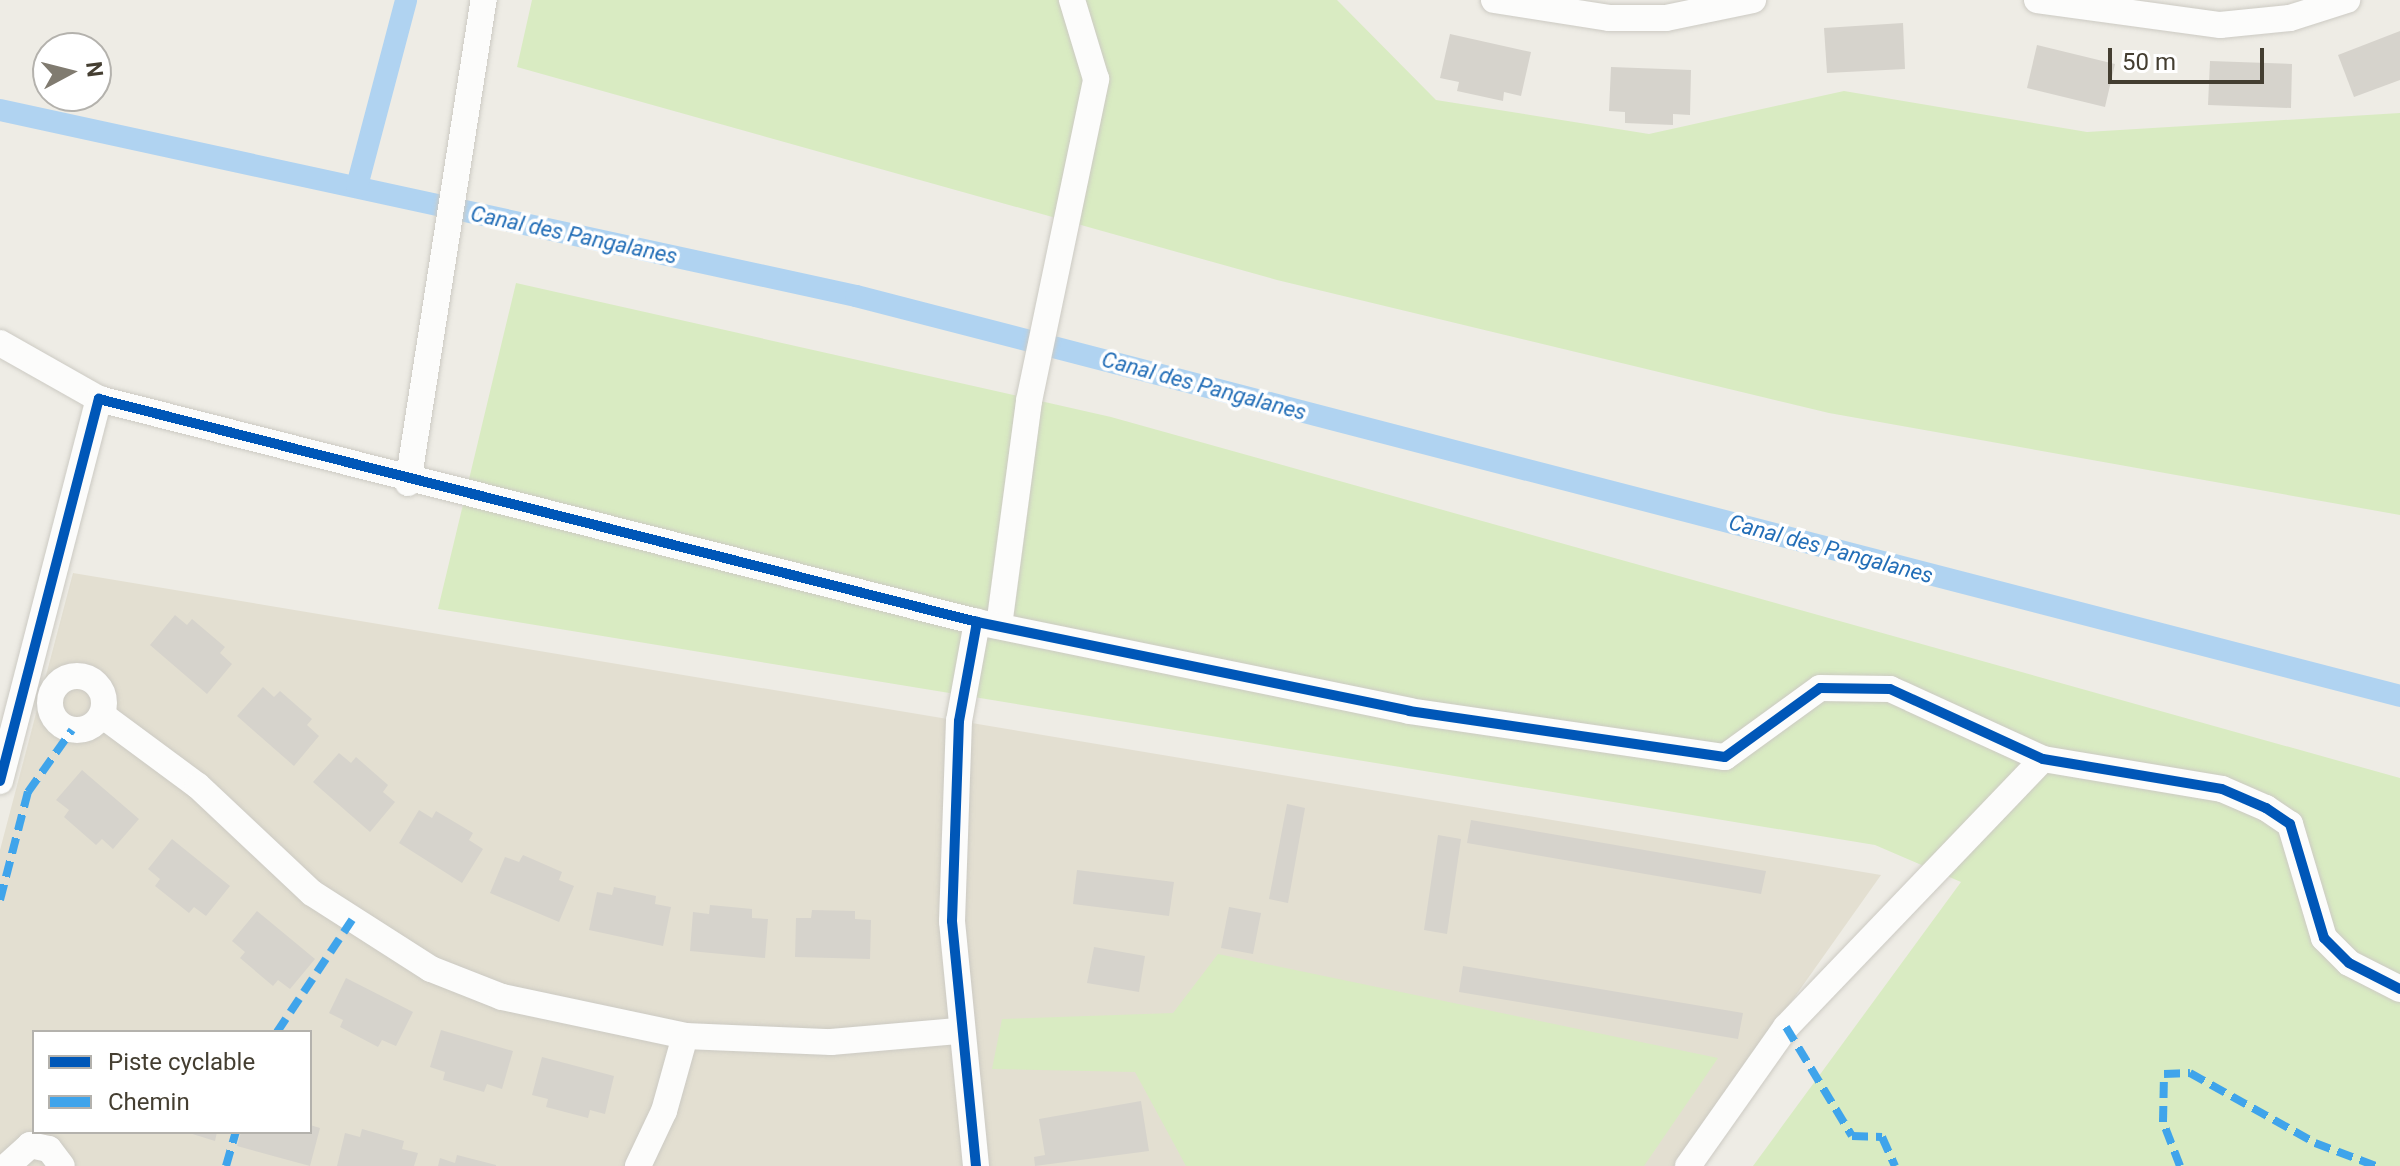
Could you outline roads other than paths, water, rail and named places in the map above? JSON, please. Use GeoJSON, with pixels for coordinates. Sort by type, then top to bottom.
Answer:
{"type":"FeatureCollection","features":[{"type":"Feature","properties":{"kind":"street"},"geometry":{"type":"LineString","coordinates":[[408,483],[484,0]]}},
{"type":"Feature","properties":{"kind":"street"},"geometry":{"type":"LineString","coordinates":[[976,1166],[958,1031],[952,827],[959,721],[988,624],[1054,270],[1096,79],[1072,0]]}},
{"type":"Feature","properties":{"kind":"street"},"geometry":{"type":"LineString","coordinates":[[1494,0],[1562,14],[1666,18],[1753,0]]}},
{"type":"Feature","properties":{"kind":"street"},"geometry":{"type":"LineString","coordinates":[[2037,0],[2220,25],[2290,18],[2347,0]]}},
{"type":"Feature","properties":{"kind":"street"},"geometry":{"type":"LineString","coordinates":[[0,343],[99,399],[408,483],[988,624],[1409,711],[1725,757],[1820,688],[1890,689],[2043,759],[2222,789],[2266,808],[2290,824],[2324,938],[2349,963],[2400,989]]}},
{"type":"Feature","properties":{"kind":"street"},"geometry":{"type":"LineString","coordinates":[[0,781],[99,399]]}},
{"type":"Feature","properties":{"kind":"street"},"geometry":{"type":"LineString","coordinates":[[102,715],[198,786],[312,893],[431,969],[502,997],[685,1036],[831,1042],[958,1031]]}},
{"type":"Feature","properties":{"kind":"street"},"geometry":{"type":"LineString","coordinates":[[1688,1166],[1786,1027],[2043,759]]}},
{"type":"Feature","properties":{"kind":"street"},"geometry":{"type":"LineString","coordinates":[[638,1166],[664,1111],[685,1036]]}},
{"type":"Feature","properties":{"kind":"street"},"geometry":{"type":"LineString","coordinates":[[7,1166],[30,1145],[49,1149],[62,1166]]}},
{"type":"Feature","properties":{"kind":"waterway"},"geometry":{"type":"LineString","coordinates":[[357,186],[406,0]]}},
{"type":"Feature","properties":{"kind":"waterway","name":"Canal des Pangalanes"},"geometry":{"type":"LineString","coordinates":[[0,110],[856,296],[2400,696]]}}]}
